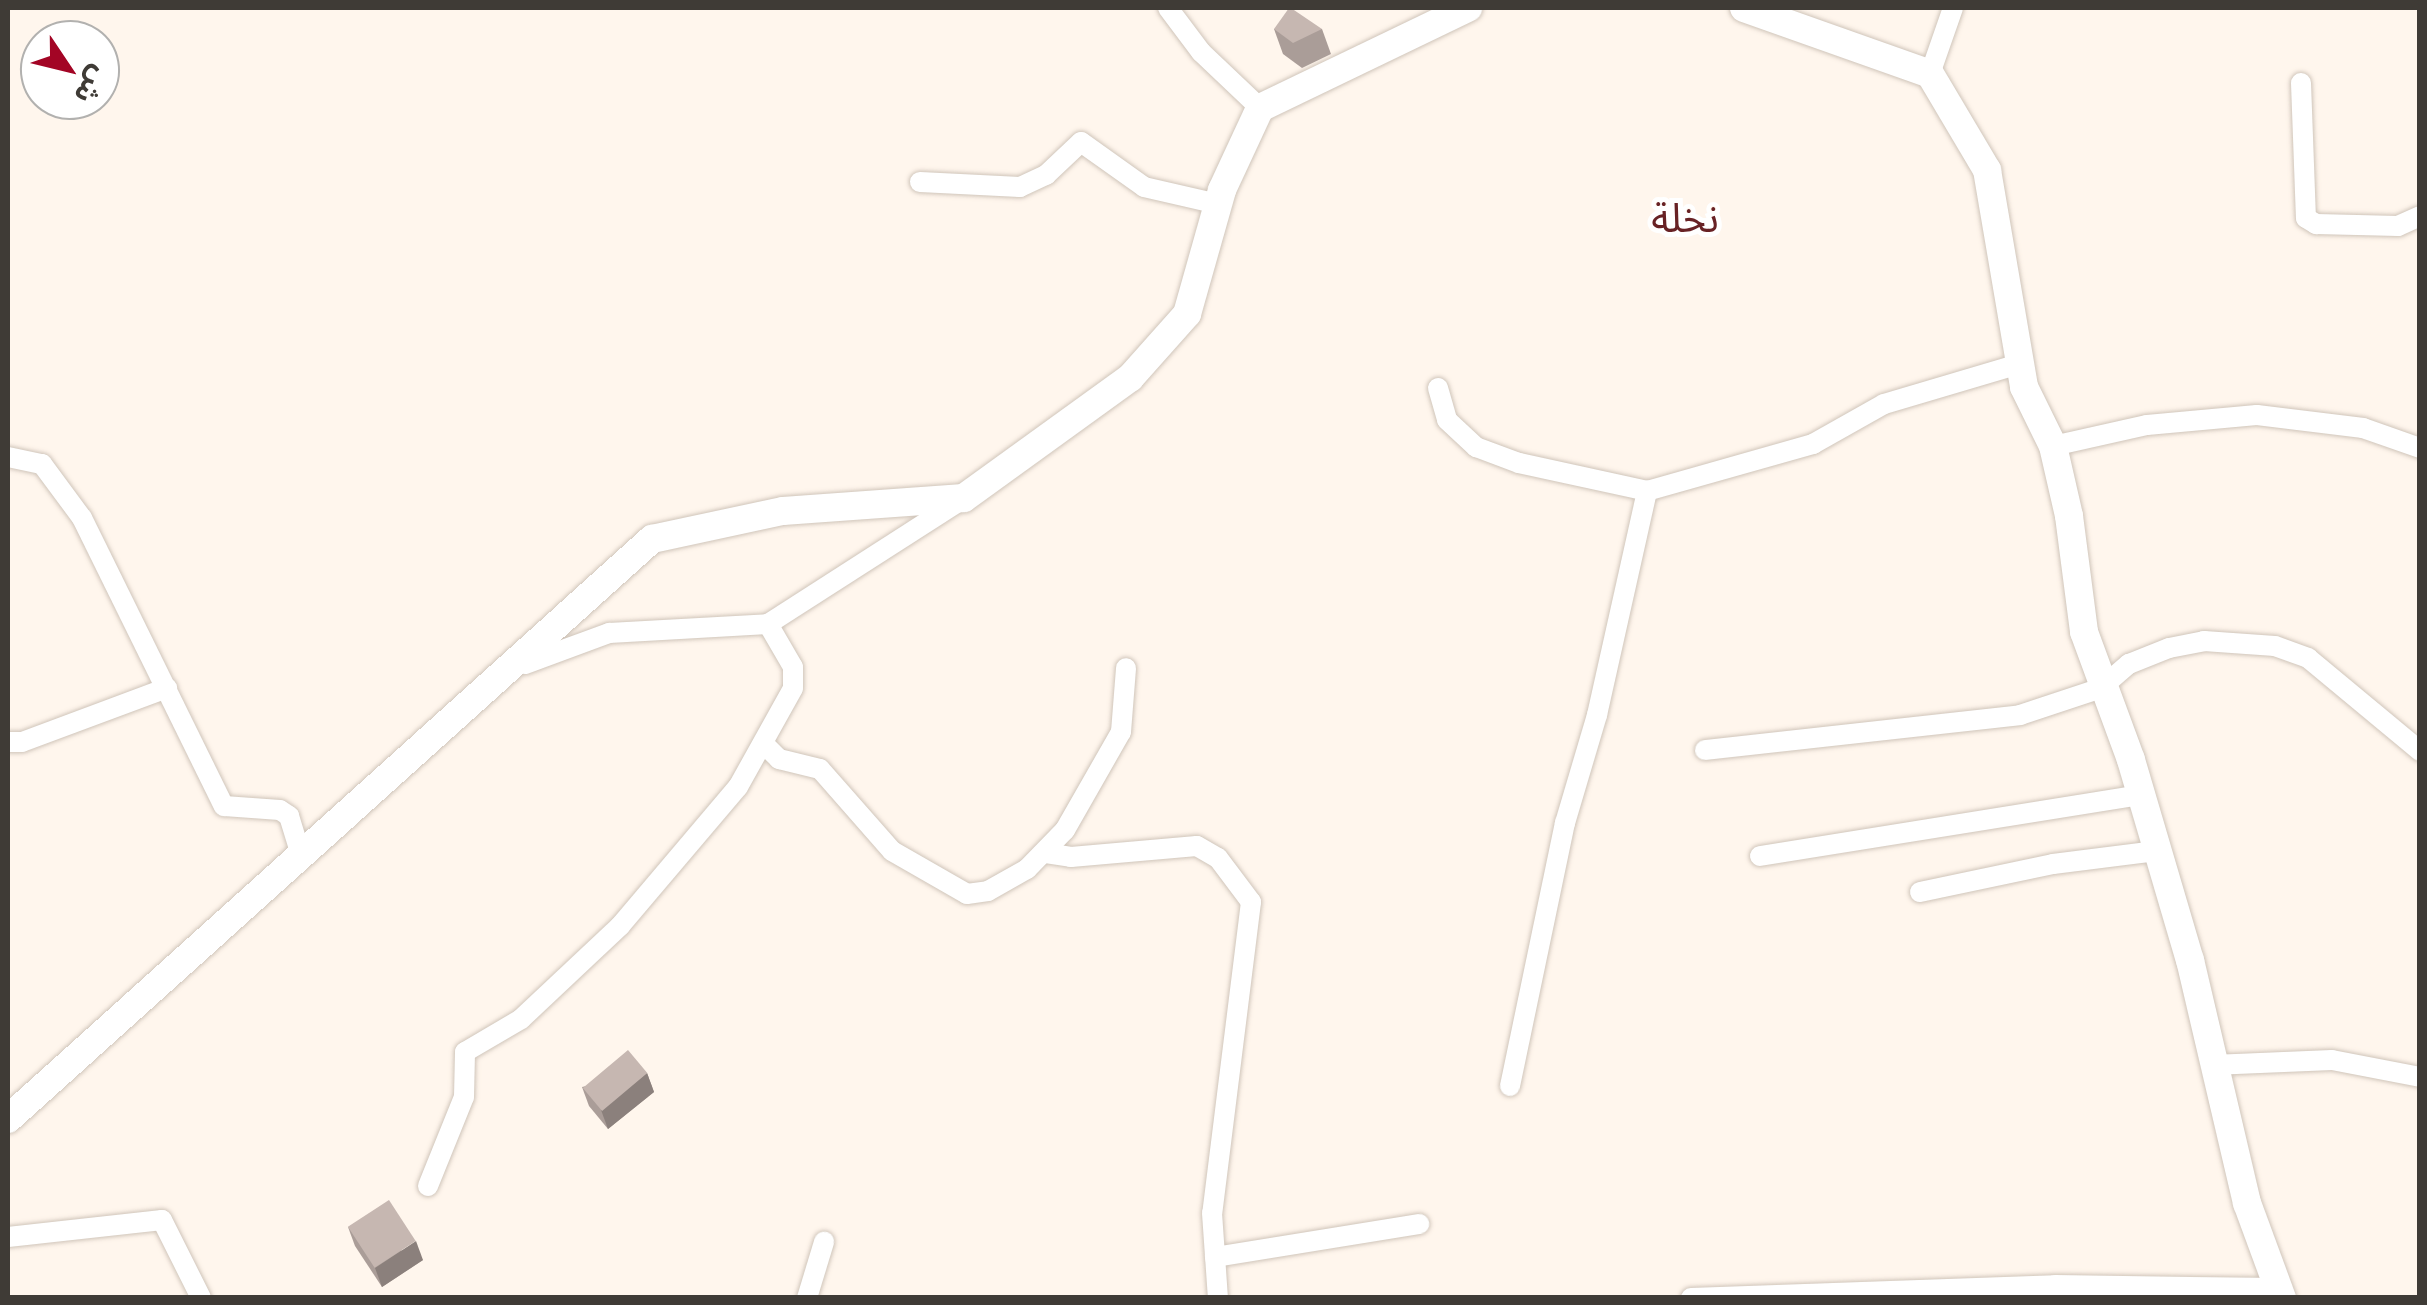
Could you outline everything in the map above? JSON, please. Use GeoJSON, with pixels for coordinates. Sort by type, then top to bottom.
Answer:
{"type":"FeatureCollection","features":[{"type":"Feature","properties":{"kind":"street"},"geometry":{"type":"LineString","coordinates":[[1168,8],[1201,52],[1260,108]]}},
{"type":"Feature","properties":{"kind":"street"},"geometry":{"type":"LineString","coordinates":[[478,692],[536,656],[609,633],[768,624],[964,498],[1130,378],[1168,342],[1187,314],[1218,204],[1260,108],[1468,8]]}},
{"type":"Feature","properties":{"kind":"street"},"geometry":{"type":"LineString","coordinates":[[1691,1298],[2055,1286],[2280,1293],[2247,1204],[2190,960],[2141,795],[2084,632],[2053,446],[2019,364],[1987,170],[1930,74],[1744,8]]}},
{"type":"Feature","properties":{"kind":"street"},"geometry":{"type":"LineString","coordinates":[[1930,74],[1953,8]]}},
{"type":"Feature","properties":{"kind":"street"},"geometry":{"type":"LineString","coordinates":[[2300,83],[2306,218],[2316,224],[2398,226],[2420,216]]}},
{"type":"Feature","properties":{"kind":"street"},"geometry":{"type":"LineString","coordinates":[[920,182],[945,188],[1020,187],[1046,175],[1081,142],[1144,187],[1218,204]]}},
{"type":"Feature","properties":{"kind":"street"},"geometry":{"type":"LineString","coordinates":[[1438,388],[1447,420],[1476,447],[1519,463],[1647,491],[1812,444],[1884,404],[2019,364]]}},
{"type":"Feature","properties":{"kind":"street"},"geometry":{"type":"LineString","coordinates":[[2053,446],[2146,425],[2257,415],[2363,428],[2420,448]]}},
{"type":"Feature","properties":{"kind":"street"},"geometry":{"type":"LineString","coordinates":[[8,458],[30,457],[56,476],[224,806],[280,810],[289,816],[300,851]]}},
{"type":"Feature","properties":{"kind":"street"},"geometry":{"type":"LineString","coordinates":[[1510,1086],[1565,823],[1597,716],[1647,491]]}},
{"type":"Feature","properties":{"kind":"street"},"geometry":{"type":"LineString","coordinates":[[8,1119],[300,851],[652,538],[783,512],[964,498]]}},
{"type":"Feature","properties":{"kind":"street"},"geometry":{"type":"LineString","coordinates":[[428,1186],[464,1097],[465,1052],[521,1019],[620,926],[738,787],[793,688],[793,667],[768,624]]}},
{"type":"Feature","properties":{"kind":"street"},"geometry":{"type":"LineString","coordinates":[[1705,750],[2020,714],[2101,688],[2130,664],[2169,648],[2204,640],[2275,646],[2308,658],[2420,751]]}},
{"type":"Feature","properties":{"kind":"street"},"geometry":{"type":"LineString","coordinates":[[763,744],[779,759],[820,769],[892,851],[966,894],[1010,881],[1046,852],[1121,732],[1126,668]]}},
{"type":"Feature","properties":{"kind":"street"},"geometry":{"type":"LineString","coordinates":[[8,742],[167,688]]}},
{"type":"Feature","properties":{"kind":"street"},"geometry":{"type":"LineString","coordinates":[[1760,856],[2141,795]]}},
{"type":"Feature","properties":{"kind":"street"},"geometry":{"type":"LineString","coordinates":[[1046,852],[1071,857],[1197,846],[1218,858],[1251,902],[1225,1078],[1212,1213],[1218,1298]]}},
{"type":"Feature","properties":{"kind":"street"},"geometry":{"type":"LineString","coordinates":[[1920,892],[2054,864],[2156,851]]}},
{"type":"Feature","properties":{"kind":"street"},"geometry":{"type":"LineString","coordinates":[[2212,1065],[2332,1060],[2420,1077]]}},
{"type":"Feature","properties":{"kind":"street"},"geometry":{"type":"LineString","coordinates":[[8,1237],[162,1220],[201,1298]]}},
{"type":"Feature","properties":{"kind":"street"},"geometry":{"type":"LineString","coordinates":[[1215,1257],[1419,1224]]}},
{"type":"Feature","properties":{"kind":"street"},"geometry":{"type":"LineString","coordinates":[[807,1298],[824,1242]]}},
{"type":"Feature","properties":{"kind":"building"},"geometry":{"type":"Polygon","coordinates":[[[1289,8],[1322,29],[1293,43],[1274,29],[1289,8]]]}},
{"type":"Feature","properties":{"kind":"building"},"geometry":{"type":"Polygon","coordinates":[[[628,1050],[647,1073],[602,1111],[583,1088],[628,1050]]]}},
{"type":"Feature","properties":{"kind":"building"},"geometry":{"type":"Polygon","coordinates":[[[389,1200],[416,1241],[375,1268],[348,1227],[389,1200]]]}},
{"type":"Feature","properties":{"kind":"district","name":"نخلة"},"geometry":{"type":"Point","coordinates":[1685,217]}}]}
